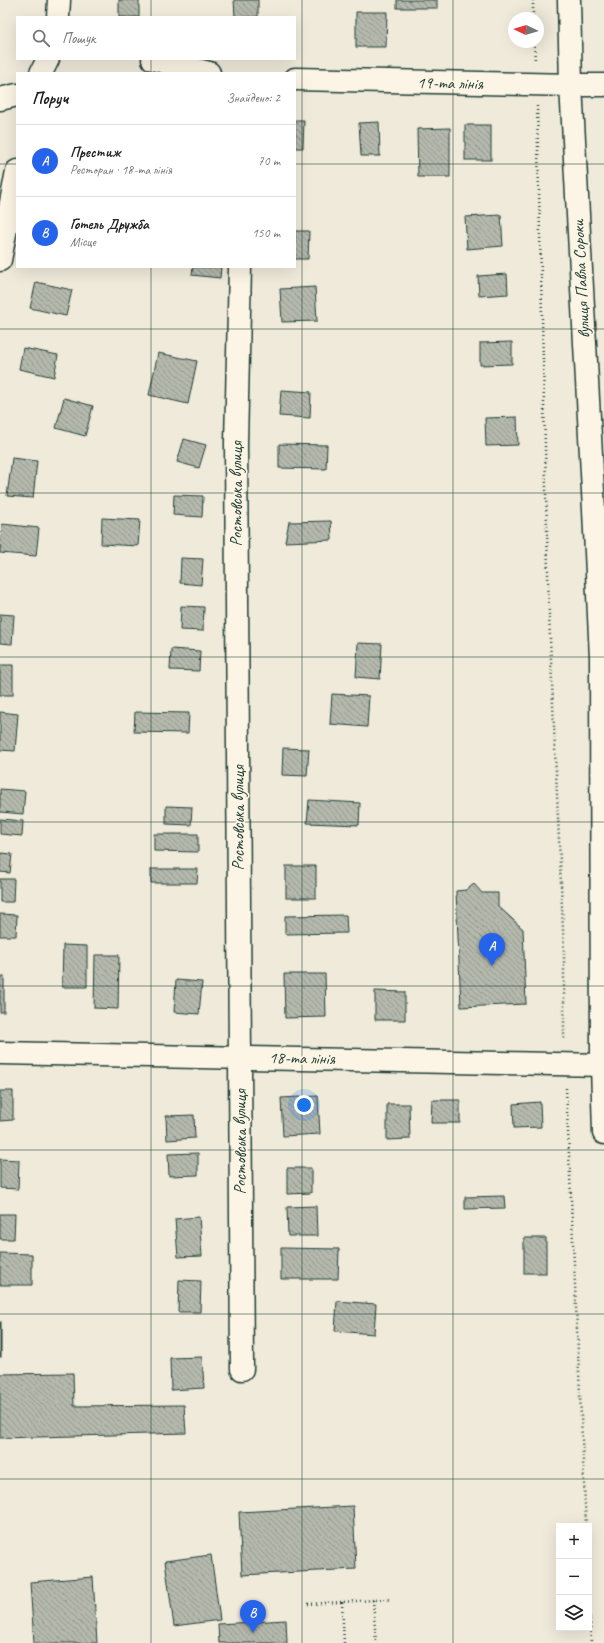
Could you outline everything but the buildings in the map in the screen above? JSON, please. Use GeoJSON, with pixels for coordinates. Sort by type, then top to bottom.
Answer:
{"type":"FeatureCollection","features":[{"type":"Feature","properties":{"kind":"street"},"geometry":{"type":"LineString","coordinates":[[58,16],[60,0]]}},
{"type":"Feature","properties":{"kind":"street","name":"вулиця Павла Сороки"},"geometry":{"type":"LineString","coordinates":[[569,0],[570,85],[601,658],[604,1133]]}},
{"type":"Feature","properties":{"kind":"street"},"geometry":{"type":"LineString","coordinates":[[42,72],[48,60]]}},
{"type":"Feature","properties":{"kind":"street"},"geometry":{"type":"LineString","coordinates":[[157,60],[205,72]]}},
{"type":"Feature","properties":{"kind":"street","name":"19-та лінія"},"geometry":{"type":"LineString","coordinates":[[296,80],[604,85]]}},
{"type":"Feature","properties":{"kind":"street"},"geometry":{"type":"LineString","coordinates":[[0,99],[16,95]]}},
{"type":"Feature","properties":{"kind":"street"},"geometry":{"type":"LineString","coordinates":[[0,260],[16,177]]}},
{"type":"Feature","properties":{"kind":"street","name":"Ростовська вулиця"},"geometry":{"type":"LineString","coordinates":[[240,268],[236,443],[242,1369]]}},
{"type":"Feature","properties":{"kind":"street","name":"18-та лінія"},"geometry":{"type":"LineString","coordinates":[[0,1053],[603,1065]]}},
{"type":"Feature","properties":{"kind":"path"},"geometry":{"type":"LineString","coordinates":[[533,0],[533,12]]}},
{"type":"Feature","properties":{"kind":"path"},"geometry":{"type":"LineString","coordinates":[[536,85],[549,615],[564,952],[565,1064],[586,1523]]}},
{"type":"Feature","properties":{"kind":"path"},"geometry":{"type":"LineString","coordinates":[[308,1604],[391,1599]]}},
{"type":"Feature","properties":{"kind":"path"},"geometry":{"type":"LineString","coordinates":[[373,1600],[376,1643]]}},
{"type":"Feature","properties":{"kind":"path"},"geometry":{"type":"LineString","coordinates":[[342,1602],[344,1643]]}},
{"type":"Feature","properties":{"kind":"path"},"geometry":{"type":"LineString","coordinates":[[590,1631],[591,1643]]}},
{"type":"Feature","properties":{"kind":"place","name":"Престиж"},"geometry":{"type":"Point","coordinates":[492,966]}},
{"type":"Feature","properties":{"kind":"place","name":"Готель Дружба"},"geometry":{"type":"Point","coordinates":[253,1633]}}]}
